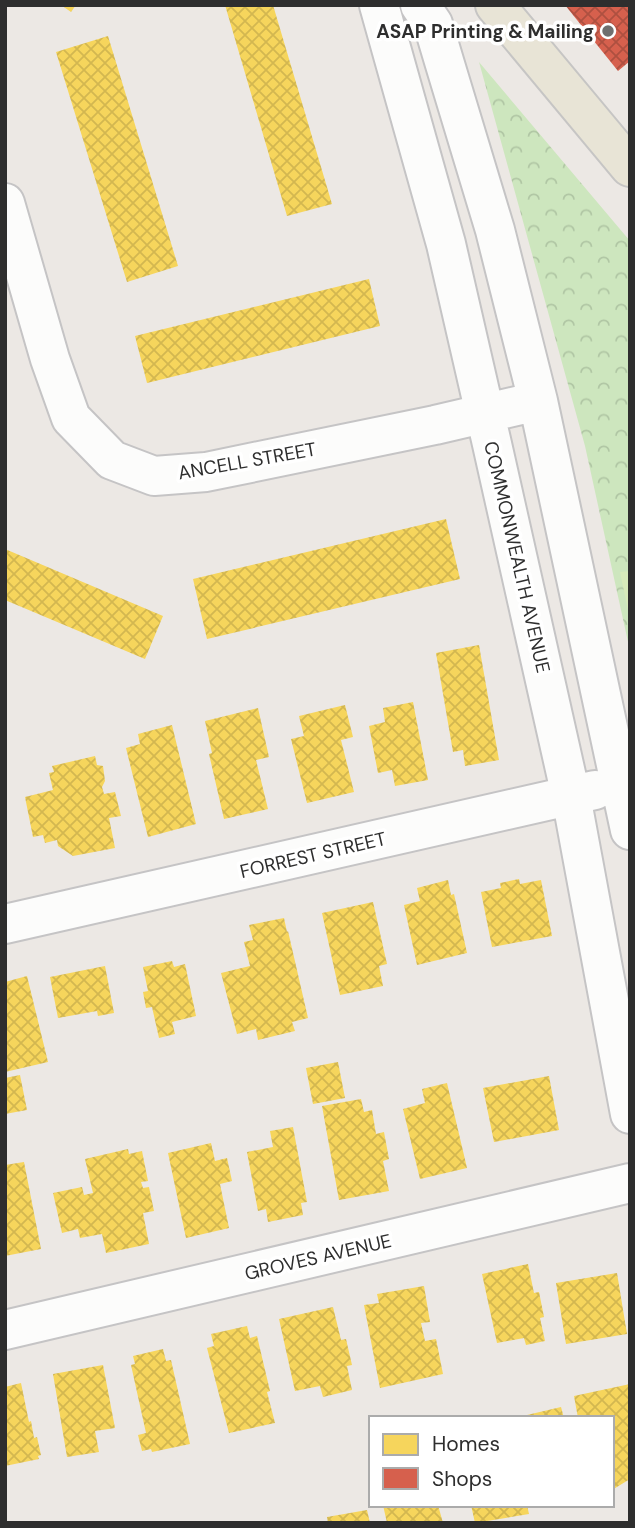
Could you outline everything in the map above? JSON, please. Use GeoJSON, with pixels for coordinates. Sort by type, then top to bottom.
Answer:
{"type":"FeatureCollection","features":[{"type":"Feature","properties":{"kind":"main road"},"geometry":{"type":"LineString","coordinates":[[495,5],[630,167]]}},
{"type":"Feature","properties":{"kind":"street","name":"COMMONWEALTH AVENUE"},"geometry":{"type":"LineString","coordinates":[[379,5],[446,244],[485,414],[570,796],[630,1114]]}},
{"type":"Feature","properties":{"kind":"street"},"geometry":{"type":"LineString","coordinates":[[420,5],[433,24],[495,230],[538,401],[630,831]]}},
{"type":"Feature","properties":{"kind":"street","name":"ANCELL STREET"},"geometry":{"type":"LineString","coordinates":[[5,203],[50,359],[71,418],[112,460],[154,476],[206,472],[304,453],[538,401]]}},
{"type":"Feature","properties":{"kind":"street"},"geometry":{"type":"LineString","coordinates":[[446,244],[495,230]]}},
{"type":"Feature","properties":{"kind":"street","name":"FORREST STREET"},"geometry":{"type":"LineString","coordinates":[[5,924],[621,784]]}},
{"type":"Feature","properties":{"kind":"street","name":"GROVES AVENUE"},"geometry":{"type":"LineString","coordinates":[[5,1330],[630,1183]]}},
{"type":"Feature","properties":{"kind":"green space"},"geometry":{"type":"Polygon","coordinates":[[[479,62],[630,241],[630,651],[585,446],[479,62]]]}},
{"type":"Feature","properties":{"kind":"green space"},"geometry":{"type":"Polygon","coordinates":[[[630,571],[630,620],[620,572],[630,571]]]}},
{"type":"Feature","properties":{"kind":"building: Homes"},"geometry":{"type":"Polygon","coordinates":[[[61,5],[76,5],[71,12],[61,5]]]}},
{"type":"Feature","properties":{"kind":"building: Homes"},"geometry":{"type":"Polygon","coordinates":[[[225,5],[273,5],[332,204],[287,216],[225,5]]]}},
{"type":"Feature","properties":{"kind":"building: Homes"},"geometry":{"type":"Polygon","coordinates":[[[108,36],[178,266],[127,282],[56,52],[108,36]]]}},
{"type":"Feature","properties":{"kind":"building: Homes"},"geometry":{"type":"Polygon","coordinates":[[[369,279],[380,326],[147,383],[135,336],[369,279]]]}},
{"type":"Feature","properties":{"kind":"building: Homes"},"geometry":{"type":"Polygon","coordinates":[[[446,519],[460,579],[207,639],[193,579],[446,519]]]}},
{"type":"Feature","properties":{"kind":"building: Homes"},"geometry":{"type":"Polygon","coordinates":[[[5,549],[163,616],[145,659],[5,600],[5,549]]]}},
{"type":"Feature","properties":{"kind":"building: Homes"},"geometry":{"type":"Polygon","coordinates":[[[479,645],[499,760],[465,766],[463,750],[453,752],[436,653],[479,645]]]}},
{"type":"Feature","properties":{"kind":"building: Homes"},"geometry":{"type":"Polygon","coordinates":[[[413,702],[428,780],[395,786],[392,770],[378,773],[369,726],[385,722],[383,708],[413,702]]]}},
{"type":"Feature","properties":{"kind":"building: Homes"},"geometry":{"type":"Polygon","coordinates":[[[345,705],[353,737],[341,740],[354,792],[307,803],[291,739],[304,736],[299,716],[345,705]]]}},
{"type":"Feature","properties":{"kind":"building: Homes"},"geometry":{"type":"Polygon","coordinates":[[[258,708],[269,757],[256,760],[268,809],[224,819],[209,754],[212,753],[205,721],[258,708]]]}},
{"type":"Feature","properties":{"kind":"building: Homes"},"geometry":{"type":"Polygon","coordinates":[[[172,725],[196,824],[148,837],[126,748],[140,744],[138,734],[172,725]]]}},
{"type":"Feature","properties":{"kind":"building: Homes"},"geometry":{"type":"Polygon","coordinates":[[[95,756],[97,765],[103,766],[104,794],[115,792],[121,816],[109,818],[115,848],[73,856],[58,846],[57,840],[45,843],[43,835],[33,837],[25,797],[53,790],[49,773],[54,772],[52,766],[95,756]]]}},
{"type":"Feature","properties":{"kind":"building: Homes"},"geometry":{"type":"Polygon","coordinates":[[[519,879],[520,884],[541,880],[552,936],[492,947],[481,892],[501,888],[500,883],[519,879]]]}},
{"type":"Feature","properties":{"kind":"building: Homes"},"geometry":{"type":"Polygon","coordinates":[[[448,880],[451,895],[454,894],[467,953],[417,965],[404,905],[420,901],[417,888],[448,880]]]}},
{"type":"Feature","properties":{"kind":"building: Homes"},"geometry":{"type":"Polygon","coordinates":[[[373,902],[387,964],[379,966],[383,986],[340,995],[322,913],[373,902]]]}},
{"type":"Feature","properties":{"kind":"building: Homes"},"geometry":{"type":"Polygon","coordinates":[[[284,918],[308,1018],[292,1022],[295,1031],[258,1040],[256,1029],[237,1034],[221,973],[250,966],[244,942],[253,940],[249,925],[284,918]]]}},
{"type":"Feature","properties":{"kind":"building: Homes"},"geometry":{"type":"Polygon","coordinates":[[[172,961],[174,967],[185,964],[196,1016],[172,1022],[175,1034],[159,1038],[152,1007],[146,1008],[143,992],[148,991],[143,967],[172,961]]]}},
{"type":"Feature","properties":{"kind":"building: Homes"},"geometry":{"type":"Polygon","coordinates":[[[105,966],[114,1013],[98,1016],[97,1011],[58,1018],[50,977],[105,966]]]}},
{"type":"Feature","properties":{"kind":"building: Homes"},"geometry":{"type":"Polygon","coordinates":[[[27,976],[48,1062],[5,1072],[5,982],[27,976]]]}},
{"type":"Feature","properties":{"kind":"building: Homes"},"geometry":{"type":"Polygon","coordinates":[[[338,1062],[345,1098],[313,1104],[306,1068],[338,1062]]]}},
{"type":"Feature","properties":{"kind":"building: Homes"},"geometry":{"type":"Polygon","coordinates":[[[20,1075],[27,1110],[5,1114],[5,1078],[20,1075]]]}},
{"type":"Feature","properties":{"kind":"building: Homes"},"geometry":{"type":"Polygon","coordinates":[[[549,1076],[559,1130],[494,1142],[483,1088],[549,1076]]]}},
{"type":"Feature","properties":{"kind":"building: Homes"},"geometry":{"type":"Polygon","coordinates":[[[447,1083],[467,1168],[420,1179],[403,1109],[425,1103],[422,1089],[447,1083]]]}},
{"type":"Feature","properties":{"kind":"building: Homes"},"geometry":{"type":"Polygon","coordinates":[[[361,1099],[364,1112],[372,1110],[376,1134],[384,1132],[389,1159],[383,1161],[389,1191],[339,1200],[322,1106],[361,1099]]]}},
{"type":"Feature","properties":{"kind":"building: Homes"},"geometry":{"type":"Polygon","coordinates":[[[293,1127],[307,1202],[301,1203],[303,1215],[268,1222],[266,1209],[258,1211],[247,1152],[273,1147],[270,1131],[293,1127]]]}},
{"type":"Feature","properties":{"kind":"building: Homes"},"geometry":{"type":"Polygon","coordinates":[[[211,1143],[215,1161],[227,1158],[232,1181],[220,1184],[229,1228],[186,1238],[168,1153],[211,1143]]]}},
{"type":"Feature","properties":{"kind":"building: Homes"},"geometry":{"type":"Polygon","coordinates":[[[128,1149],[129,1154],[142,1151],[148,1181],[141,1182],[143,1188],[149,1187],[154,1211],[143,1213],[149,1244],[106,1253],[102,1234],[80,1238],[78,1229],[62,1233],[53,1193],[82,1187],[84,1195],[93,1193],[85,1159],[128,1149]]]}},
{"type":"Feature","properties":{"kind":"building: Homes"},"geometry":{"type":"Polygon","coordinates":[[[24,1162],[41,1249],[5,1256],[5,1165],[24,1162]]]}},
{"type":"Feature","properties":{"kind":"building: Homes"},"geometry":{"type":"Polygon","coordinates":[[[528,1264],[534,1293],[539,1292],[544,1317],[540,1318],[545,1341],[526,1345],[524,1338],[497,1343],[482,1274],[528,1264]]]}},
{"type":"Feature","properties":{"kind":"building: Homes"},"geometry":{"type":"Polygon","coordinates":[[[617,1273],[627,1334],[566,1344],[556,1283],[617,1273]]]}},
{"type":"Feature","properties":{"kind":"building: Homes"},"geometry":{"type":"Polygon","coordinates":[[[424,1286],[430,1322],[421,1323],[425,1341],[436,1339],[443,1374],[380,1388],[364,1305],[379,1303],[377,1294],[424,1286]]]}},
{"type":"Feature","properties":{"kind":"building: Homes"},"geometry":{"type":"Polygon","coordinates":[[[333,1307],[341,1340],[346,1339],[352,1365],[347,1366],[352,1390],[323,1397],[320,1386],[295,1391],[279,1319],[333,1307]]]}},
{"type":"Feature","properties":{"kind":"building: Homes"},"geometry":{"type":"Polygon","coordinates":[[[247,1326],[250,1338],[257,1336],[275,1423],[229,1433],[207,1348],[214,1346],[211,1334],[247,1326]]]}},
{"type":"Feature","properties":{"kind":"building: Homes"},"geometry":{"type":"Polygon","coordinates":[[[163,1349],[166,1361],[171,1360],[190,1444],[152,1452],[151,1449],[142,1451],[138,1435],[146,1433],[131,1365],[135,1364],[133,1356],[163,1349]]]}},
{"type":"Feature","properties":{"kind":"building: Homes"},"geometry":{"type":"Polygon","coordinates":[[[103,1365],[115,1428],[95,1431],[99,1452],[67,1457],[53,1374],[103,1365]]]}},
{"type":"Feature","properties":{"kind":"building: Homes"},"geometry":{"type":"Polygon","coordinates":[[[21,1383],[29,1422],[31,1421],[34,1438],[37,1437],[41,1455],[38,1456],[39,1459],[5,1466],[5,1387],[21,1383]]]}},
{"type":"Feature","properties":{"kind":"building: Homes"},"geometry":{"type":"Polygon","coordinates":[[[630,1384],[630,1479],[614,1489],[614,1416],[578,1416],[574,1396],[630,1384]]]}},
{"type":"Feature","properties":{"kind":"building: Homes"},"geometry":{"type":"Polygon","coordinates":[[[561,1407],[563,1416],[527,1416],[561,1407]]]}},
{"type":"Feature","properties":{"kind":"building: Homes"},"geometry":{"type":"Polygon","coordinates":[[[383,1507],[439,1507],[443,1523],[387,1523],[383,1507]]]}},
{"type":"Feature","properties":{"kind":"building: Homes"},"geometry":{"type":"Polygon","coordinates":[[[471,1507],[527,1507],[529,1514],[475,1523],[471,1507]]]}},
{"type":"Feature","properties":{"kind":"building: Homes"},"geometry":{"type":"Polygon","coordinates":[[[367,1510],[370,1523],[328,1523],[327,1517],[367,1510]]]}},
{"type":"Feature","properties":{"kind":"building: Shops","name":"ASAP Printing & Mailing"},"geometry":{"type":"Polygon","coordinates":[[[565,5],[630,5],[630,61],[618,71],[565,5]]]}},
{"type":"Feature","properties":{"kind":"place","name":"ASAP Printing & Mailing"},"geometry":{"type":"Point","coordinates":[608,31]}}]}
